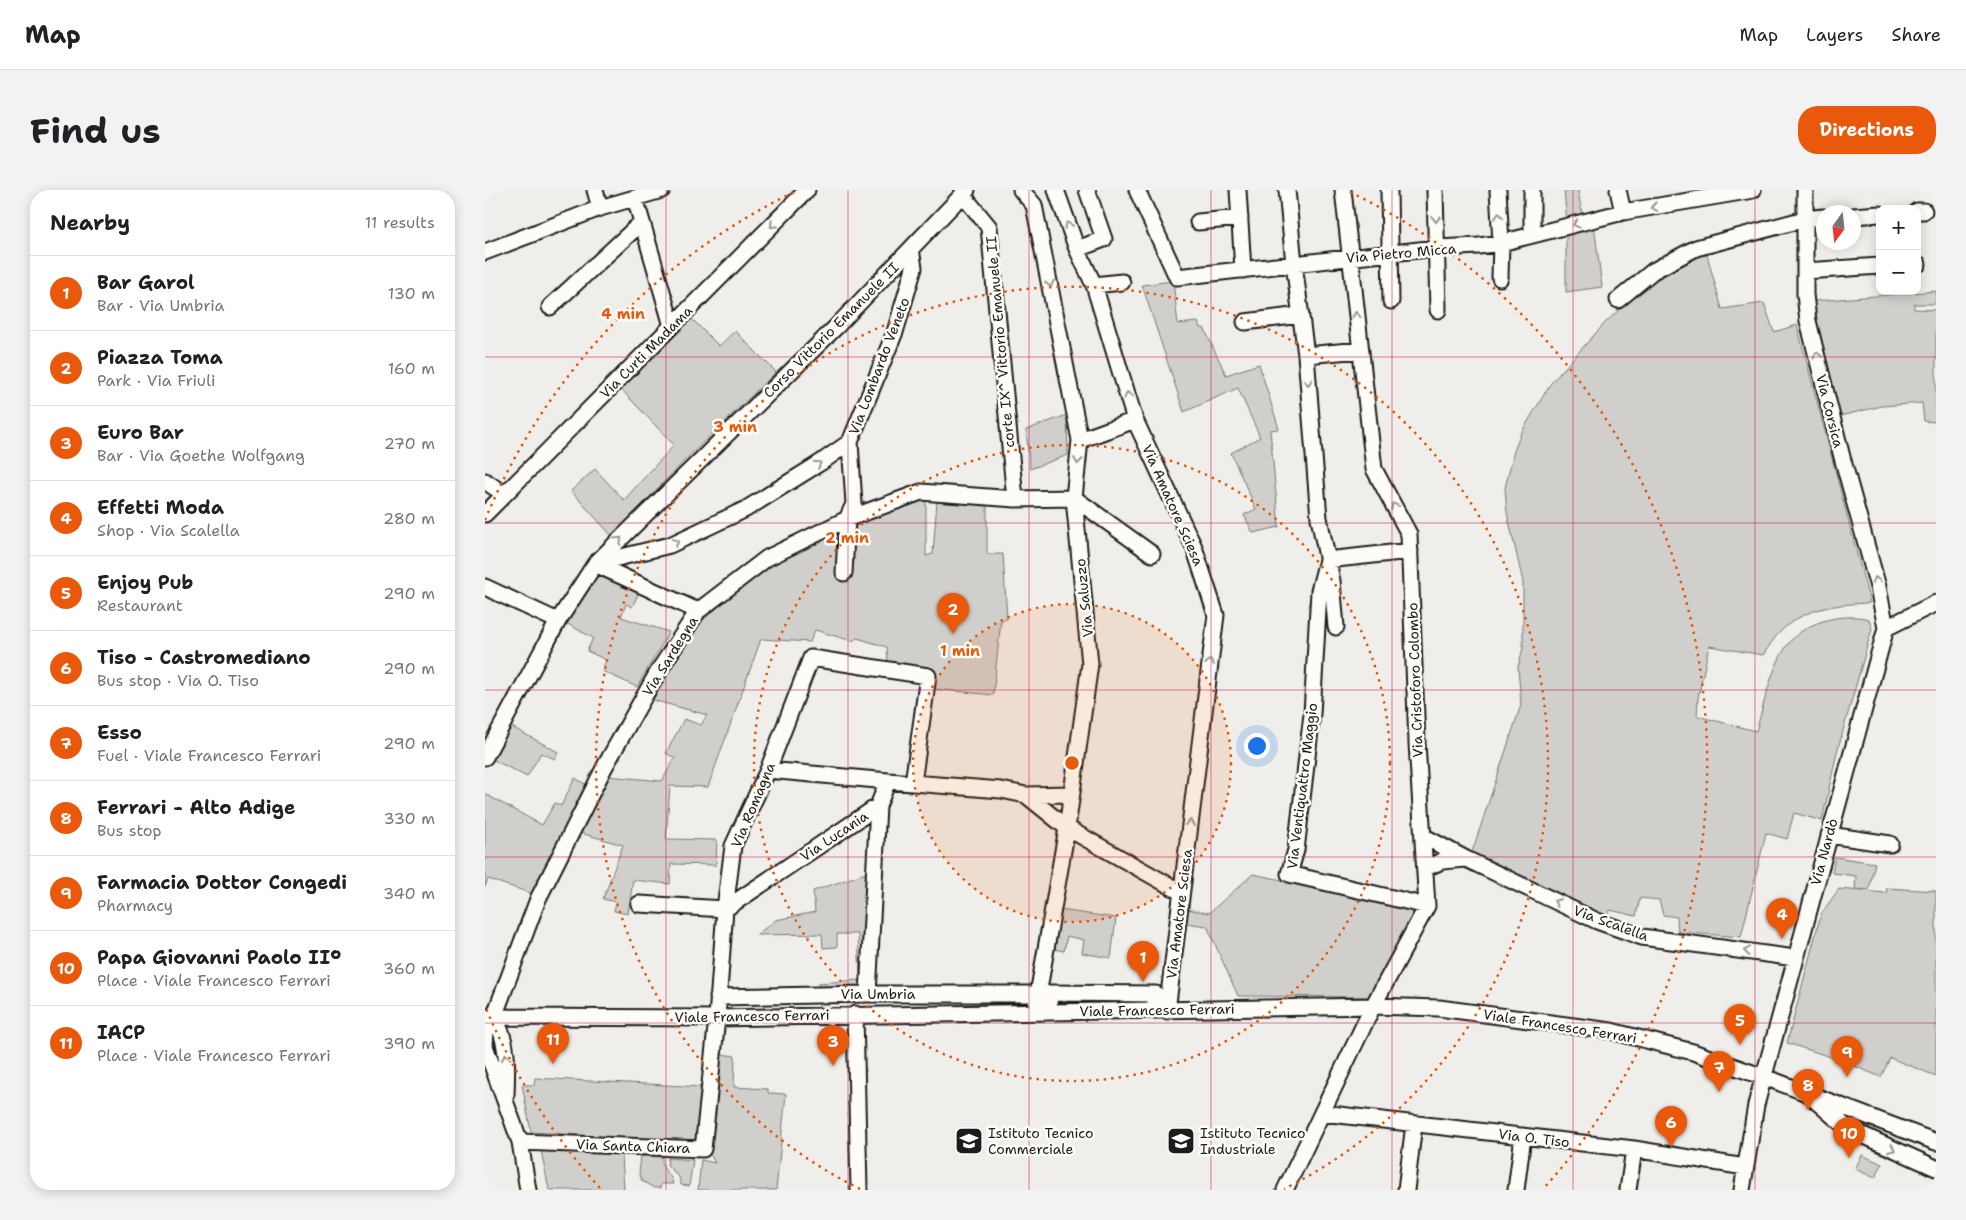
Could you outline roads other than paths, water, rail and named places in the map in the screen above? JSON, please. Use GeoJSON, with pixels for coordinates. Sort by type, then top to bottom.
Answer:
{"type":"FeatureCollection","features":[{"type":"Feature","properties":{"kind":"street"},"geometry":{"type":"LineString","coordinates":[[595,190],[601,208]]}},
{"type":"Feature","properties":{"kind":"street"},"geometry":{"type":"LineString","coordinates":[[485,252],[601,208],[662,190]]}},
{"type":"Feature","properties":{"kind":"street","name":"Via Curti Madama"},"geometry":{"type":"LineString","coordinates":[[485,514],[807,190]]}},
{"type":"Feature","properties":{"kind":"street","name":"Via Saluzzo"},"geometry":{"type":"LineString","coordinates":[[1021,190],[1034,205],[1080,440],[1075,498],[1090,664],[1070,794],[1067,828],[1038,994],[1041,1012]]}},
{"type":"Feature","properties":{"kind":"street","name":"Via Amatore Sciesa"},"geometry":{"type":"LineString","coordinates":[[1056,190],[1077,249],[1094,285],[1135,420],[1194,547],[1216,614],[1181,892],[1161,1010]]}},
{"type":"Feature","properties":{"kind":"street"},"geometry":{"type":"LineString","coordinates":[[1077,249],[1104,239],[1087,190]]}},
{"type":"Feature","properties":{"kind":"street","name":"Via Pietro Micca"},"geometry":{"type":"LineString","coordinates":[[1137,190],[1177,277],[1437,248],[1479,246],[1532,236],[1623,212],[1753,190]]}},
{"type":"Feature","properties":{"kind":"street"},"geometry":{"type":"LineString","coordinates":[[1238,190],[1243,270]]}},
{"type":"Feature","properties":{"kind":"street","name":"Via Ventiquattro Maggio"},"geometry":{"type":"LineString","coordinates":[[1287,190],[1305,355],[1319,518],[1332,581],[1335,627]]}},
{"type":"Feature","properties":{"kind":"street","name":"Via Cristoforo Colombo"},"geometry":{"type":"LineString","coordinates":[[1285,1190],[1373,1006],[1427,906],[1417,743],[1409,534],[1374,469],[1343,190]]}},
{"type":"Feature","properties":{"kind":"street"},"geometry":{"type":"LineString","coordinates":[[1389,190],[1391,301]]}},
{"type":"Feature","properties":{"kind":"street"},"geometry":{"type":"LineString","coordinates":[[1435,190],[1438,310]]}},
{"type":"Feature","properties":{"kind":"street"},"geometry":{"type":"LineString","coordinates":[[1498,190],[1501,242],[1499,278]]}},
{"type":"Feature","properties":{"kind":"street"},"geometry":{"type":"LineString","coordinates":[[1532,190],[1532,236]]}},
{"type":"Feature","properties":{"kind":"street"},"geometry":{"type":"LineString","coordinates":[[1618,190],[1623,212]]}},
{"type":"Feature","properties":{"kind":"street","name":"Via Corsica"},"geometry":{"type":"LineString","coordinates":[[1805,190],[1805,271],[1808,321],[1842,458],[1878,587],[1886,628]]}},
{"type":"Feature","properties":{"kind":"street","name":"Corso Vittorio Emanuele II"},"geometry":{"type":"LineString","coordinates":[[485,757],[558,620],[595,564],[837,327],[964,192]]}},
{"type":"Feature","properties":{"kind":"street","name":"corte IX^ Vittorio Emanuele II"},"geometry":{"type":"LineString","coordinates":[[964,192],[989,228],[1015,499]]}},
{"type":"Feature","properties":{"kind":"street"},"geometry":{"type":"LineString","coordinates":[[635,198],[672,326]]}},
{"type":"Feature","properties":{"kind":"street"},"geometry":{"type":"LineString","coordinates":[[1861,215],[1876,214]]}},
{"type":"Feature","properties":{"kind":"street"},"geometry":{"type":"LineString","coordinates":[[1198,222],[1240,218]]}},
{"type":"Feature","properties":{"kind":"street"},"geometry":{"type":"LineString","coordinates":[[1618,300],[1653,271],[1696,248],[1805,219],[1816,218]]}},
{"type":"Feature","properties":{"kind":"street"},"geometry":{"type":"LineString","coordinates":[[550,307],[641,223]]}},
{"type":"Feature","properties":{"kind":"street","name":"Via Lombardo Veneto"},"geometry":{"type":"LineString","coordinates":[[844,573],[847,519],[855,504],[850,442],[900,315],[913,268],[911,249]]}},
{"type":"Feature","properties":{"kind":"street"},"geometry":{"type":"LineString","coordinates":[[1805,271],[1876,266]]}},
{"type":"Feature","properties":{"kind":"street"},"geometry":{"type":"LineString","coordinates":[[1094,285],[1122,282]]}},
{"type":"Feature","properties":{"kind":"street"},"geometry":{"type":"LineString","coordinates":[[1245,322],[1300,315]]}},
{"type":"Feature","properties":{"kind":"street"},"geometry":{"type":"LineString","coordinates":[[1305,355],[1360,350]]}},
{"type":"Feature","properties":{"kind":"street"},"geometry":{"type":"LineString","coordinates":[[1080,440],[1135,420]]}},
{"type":"Feature","properties":{"kind":"street"},"geometry":{"type":"LineString","coordinates":[[595,564],[670,545],[746,509],[820,464],[850,442]]}},
{"type":"Feature","properties":{"kind":"street"},"geometry":{"type":"LineString","coordinates":[[485,481],[504,494]]}},
{"type":"Feature","properties":{"kind":"street","name":"Via Sardegna"},"geometry":{"type":"LineString","coordinates":[[485,1046],[488,1017],[538,899],[597,784],[659,670],[698,611],[767,558],[847,519],[921,492],[1015,499],[1075,498]]}},
{"type":"Feature","properties":{"kind":"street"},"geometry":{"type":"LineString","coordinates":[[1075,498],[1152,554]]}},
{"type":"Feature","properties":{"kind":"street"},"geometry":{"type":"LineString","coordinates":[[1327,560],[1410,551]]}},
{"type":"Feature","properties":{"kind":"street","name":"Via Ventiquattro Maggio"},"geometry":{"type":"LineString","coordinates":[[1327,560],[1319,591],[1312,714],[1296,850],[1289,874],[1427,906]]}},
{"type":"Feature","properties":{"kind":"street"},"geometry":{"type":"LineString","coordinates":[[595,564],[698,611]]}},
{"type":"Feature","properties":{"kind":"street"},"geometry":{"type":"LineString","coordinates":[[485,587],[558,620]]}},
{"type":"Feature","properties":{"kind":"street"},"geometry":{"type":"LineString","coordinates":[[1886,628],[1936,603]]}},
{"type":"Feature","properties":{"kind":"street","name":"Via Nardò"},"geometry":{"type":"LineString","coordinates":[[1742,1190],[1756,1105],[1763,1077],[1886,628]]}},
{"type":"Feature","properties":{"kind":"street","name":"Via Romagna"},"geometry":{"type":"LineString","coordinates":[[717,1018],[725,909],[733,846],[768,770],[811,658],[928,676],[913,782]]}},
{"type":"Feature","properties":{"kind":"street"},"geometry":{"type":"LineString","coordinates":[[768,770],[1001,790],[1026,795],[1070,794]]}},
{"type":"Feature","properties":{"kind":"street","name":"Via Lucania"},"geometry":{"type":"LineString","coordinates":[[725,909],[878,806],[888,781]]}},
{"type":"Feature","properties":{"kind":"street"},"geometry":{"type":"LineString","coordinates":[[1026,795],[1067,828],[1181,892]]}},
{"type":"Feature","properties":{"kind":"street"},"geometry":{"type":"LineString","coordinates":[[868,994],[878,806]]}},
{"type":"Feature","properties":{"kind":"street","name":"Via Scalella"},"geometry":{"type":"LineString","coordinates":[[1423,836],[1466,859],[1597,921],[1642,937],[1795,958]]}},
{"type":"Feature","properties":{"kind":"street"},"geometry":{"type":"LineString","coordinates":[[1829,836],[1890,844]]}},
{"type":"Feature","properties":{"kind":"street","name":"Via Scalella"},"geometry":{"type":"LineString","coordinates":[[1426,868],[1442,860],[1466,859]]}},
{"type":"Feature","properties":{"kind":"street"},"geometry":{"type":"LineString","coordinates":[[639,904],[725,909]]}},
{"type":"Feature","properties":{"kind":"street","name":"Via Umbria"},"geometry":{"type":"LineString","coordinates":[[718,996],[1038,994]]}},
{"type":"Feature","properties":{"kind":"street","name":"Viale Francesco Ferrari"},"geometry":{"type":"LineString","coordinates":[[488,1017],[717,1018],[1373,1006],[1439,1008],[1611,1031],[1693,1052],[1936,1142]]}},
{"type":"Feature","properties":{"kind":"street"},"geometry":{"type":"LineString","coordinates":[[855,1014],[859,1190]]}},
{"type":"Feature","properties":{"kind":"street"},"geometry":{"type":"LineString","coordinates":[[488,1017],[503,1032],[507,1072],[506,1100]]}},
{"type":"Feature","properties":{"kind":"street","name":"Via Santa Chiara"},"geometry":{"type":"LineString","coordinates":[[520,1142],[703,1149],[717,1018]]}},
{"type":"Feature","properties":{"kind":"street"},"geometry":{"type":"LineString","coordinates":[[485,1046],[520,1142],[528,1190]]}},
{"type":"Feature","properties":{"kind":"street","name":"Viale Francesco Ferrari"},"geometry":{"type":"LineString","coordinates":[[1808,1094],[1847,1128],[1936,1168]]}},
{"type":"Feature","properties":{"kind":"street","name":"Via O. Tiso"},"geometry":{"type":"LineString","coordinates":[[1322,1113],[1633,1149],[1745,1167]]}},
{"type":"Feature","properties":{"kind":"street"},"geometry":{"type":"LineString","coordinates":[[1406,1190],[1415,1124]]}},
{"type":"Feature","properties":{"kind":"street"},"geometry":{"type":"LineString","coordinates":[[1516,1190],[1523,1136]]}},
{"type":"Feature","properties":{"kind":"street"},"geometry":{"type":"LineString","coordinates":[[1628,1190],[1633,1149]]}},
{"type":"Feature","properties":{"kind":"place","name":"Piazza Toma"},"geometry":{"type":"Point","coordinates":[953,634]}},
{"type":"Feature","properties":{"kind":"place","name":"Effetti Moda"},"geometry":{"type":"Point","coordinates":[1782,939]}},
{"type":"Feature","properties":{"kind":"place","name":"Bar Garol"},"geometry":{"type":"Point","coordinates":[1143,982]}},
{"type":"Feature","properties":{"kind":"place","name":"Enjoy Pub"},"geometry":{"type":"Point","coordinates":[1740,1045]}},
{"type":"Feature","properties":{"kind":"place","name":"IACP"},"geometry":{"type":"Point","coordinates":[553,1064]}},
{"type":"Feature","properties":{"kind":"place","name":"Euro Bar"},"geometry":{"type":"Point","coordinates":[833,1066]}},
{"type":"Feature","properties":{"kind":"place","name":"Farmacia Dottor Congedi"},"geometry":{"type":"Point","coordinates":[1847,1077]}},
{"type":"Feature","properties":{"kind":"place","name":"Esso"},"geometry":{"type":"Point","coordinates":[1719,1092]}},
{"type":"Feature","properties":{"kind":"place","name":"Ferrari - Alto Adige"},"geometry":{"type":"Point","coordinates":[1808,1110]}},
{"type":"Feature","properties":{"kind":"place","name":"Istituto Tecnico Commerciale"},"geometry":{"type":"Point","coordinates":[969,1141]}},
{"type":"Feature","properties":{"kind":"place","name":"Istituto Tecnico Industriale"},"geometry":{"type":"Point","coordinates":[1181,1141]}},
{"type":"Feature","properties":{"kind":"place","name":"Tiso - Castromediano"},"geometry":{"type":"Point","coordinates":[1671,1147]}},
{"type":"Feature","properties":{"kind":"place","name":"Papa Giovanni Paolo II°"},"geometry":{"type":"Point","coordinates":[1849,1158]}}]}
